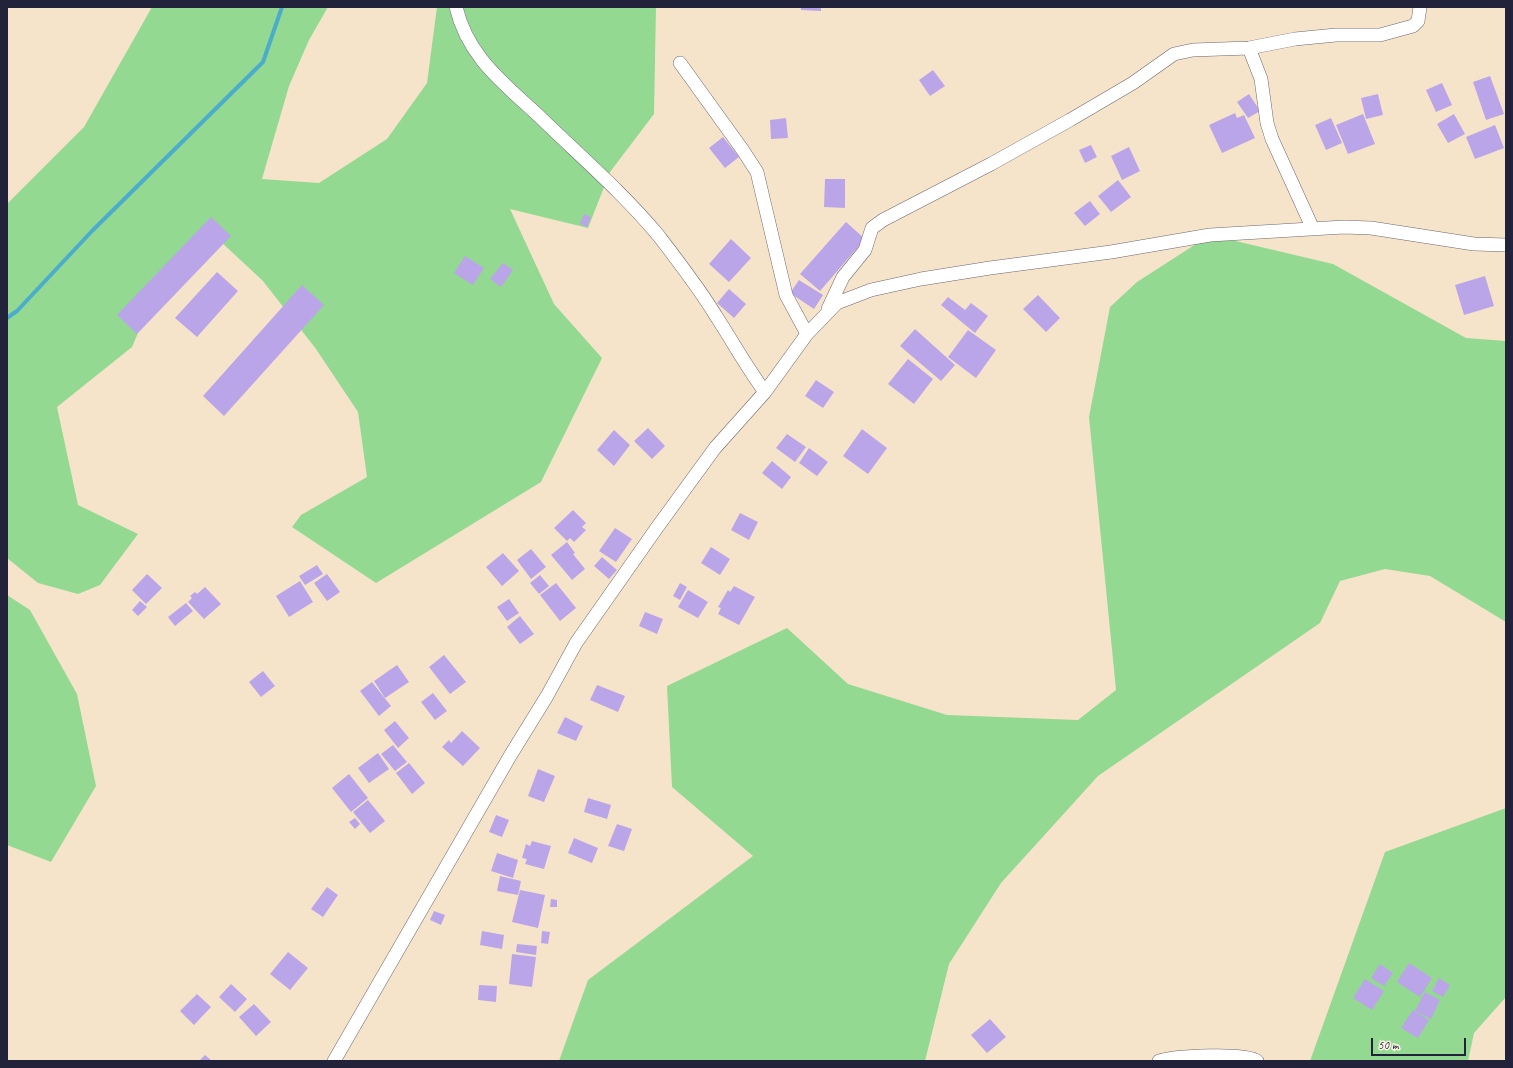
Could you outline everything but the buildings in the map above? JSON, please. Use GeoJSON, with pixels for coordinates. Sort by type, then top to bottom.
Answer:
{"type":"FeatureCollection","features":[{"type":"Feature","properties":{"kind":"street"},"geometry":{"type":"LineString","coordinates":[[456,7],[461,25],[474,50],[493,74],[626,200],[658,236],[716,315],[746,366],[765,392]]}},
{"type":"Feature","properties":{"kind":"street"},"geometry":{"type":"LineString","coordinates":[[827,311],[843,277],[865,250],[872,228],[883,220],[991,164],[1064,123],[1133,83],[1174,54],[1194,50],[1249,48],[1295,39],[1336,35],[1380,35],[1413,26],[1418,21],[1420,7]]}},
{"type":"Feature","properties":{"kind":"street"},"geometry":{"type":"LineString","coordinates":[[1249,48],[1261,79],[1267,123],[1272,139],[1313,229]]}},
{"type":"Feature","properties":{"kind":"street"},"geometry":{"type":"LineString","coordinates":[[680,63],[742,149],[756,172],[786,295],[808,334]]}},
{"type":"Feature","properties":{"kind":"street"},"geometry":{"type":"LineString","coordinates":[[334,1061],[510,756],[547,696],[576,643],[656,529],[716,448],[765,392],[827,311],[837,303],[871,290],[921,279],[1111,252],[1210,235],[1344,227],[1371,228],[1430,239],[1474,244],[1506,245]]}},
{"type":"Feature","properties":{"kind":"street"},"geometry":{"type":"LineString","coordinates":[[1159,1061],[1184,1056],[1230,1056],[1253,1058],[1257,1061]]}},
{"type":"Feature","properties":{"kind":"green space"},"geometry":{"type":"Polygon","coordinates":[[[152,7],[328,7],[309,40],[289,86],[262,179],[319,183],[387,139],[427,83],[437,7],[656,7],[654,114],[610,172],[588,228],[510,209],[554,304],[602,358],[541,482],[376,583],[292,527],[301,515],[367,477],[358,412],[316,349],[263,281],[205,227],[164,271],[132,347],[57,407],[78,505],[138,534],[100,585],[78,594],[38,583],[7,558],[7,204],[84,127],[152,7]]]}},
{"type":"Feature","properties":{"kind":"green space"},"geometry":{"type":"Polygon","coordinates":[[[1210,235],[1333,264],[1466,338],[1506,341],[1506,622],[1430,576],[1385,569],[1340,581],[1320,623],[1098,776],[1001,883],[949,964],[925,1061],[559,1061],[588,980],[753,856],[672,787],[667,686],[787,628],[848,684],[947,715],[1078,720],[1116,690],[1089,417],[1110,307],[1137,282],[1210,235]]]}},
{"type":"Feature","properties":{"kind":"green space"},"geometry":{"type":"Polygon","coordinates":[[[7,595],[30,610],[77,694],[96,786],[51,862],[7,845],[7,595]]]}},
{"type":"Feature","properties":{"kind":"green space"},"geometry":{"type":"Polygon","coordinates":[[[1506,808],[1506,997],[1474,1033],[1468,1061],[1310,1061],[1385,852],[1506,808]]]}},
{"type":"Feature","properties":{"kind":"waterway"},"geometry":{"type":"LineString","coordinates":[[7,318],[17,311],[92,231],[263,62],[282,7]]}}]}
